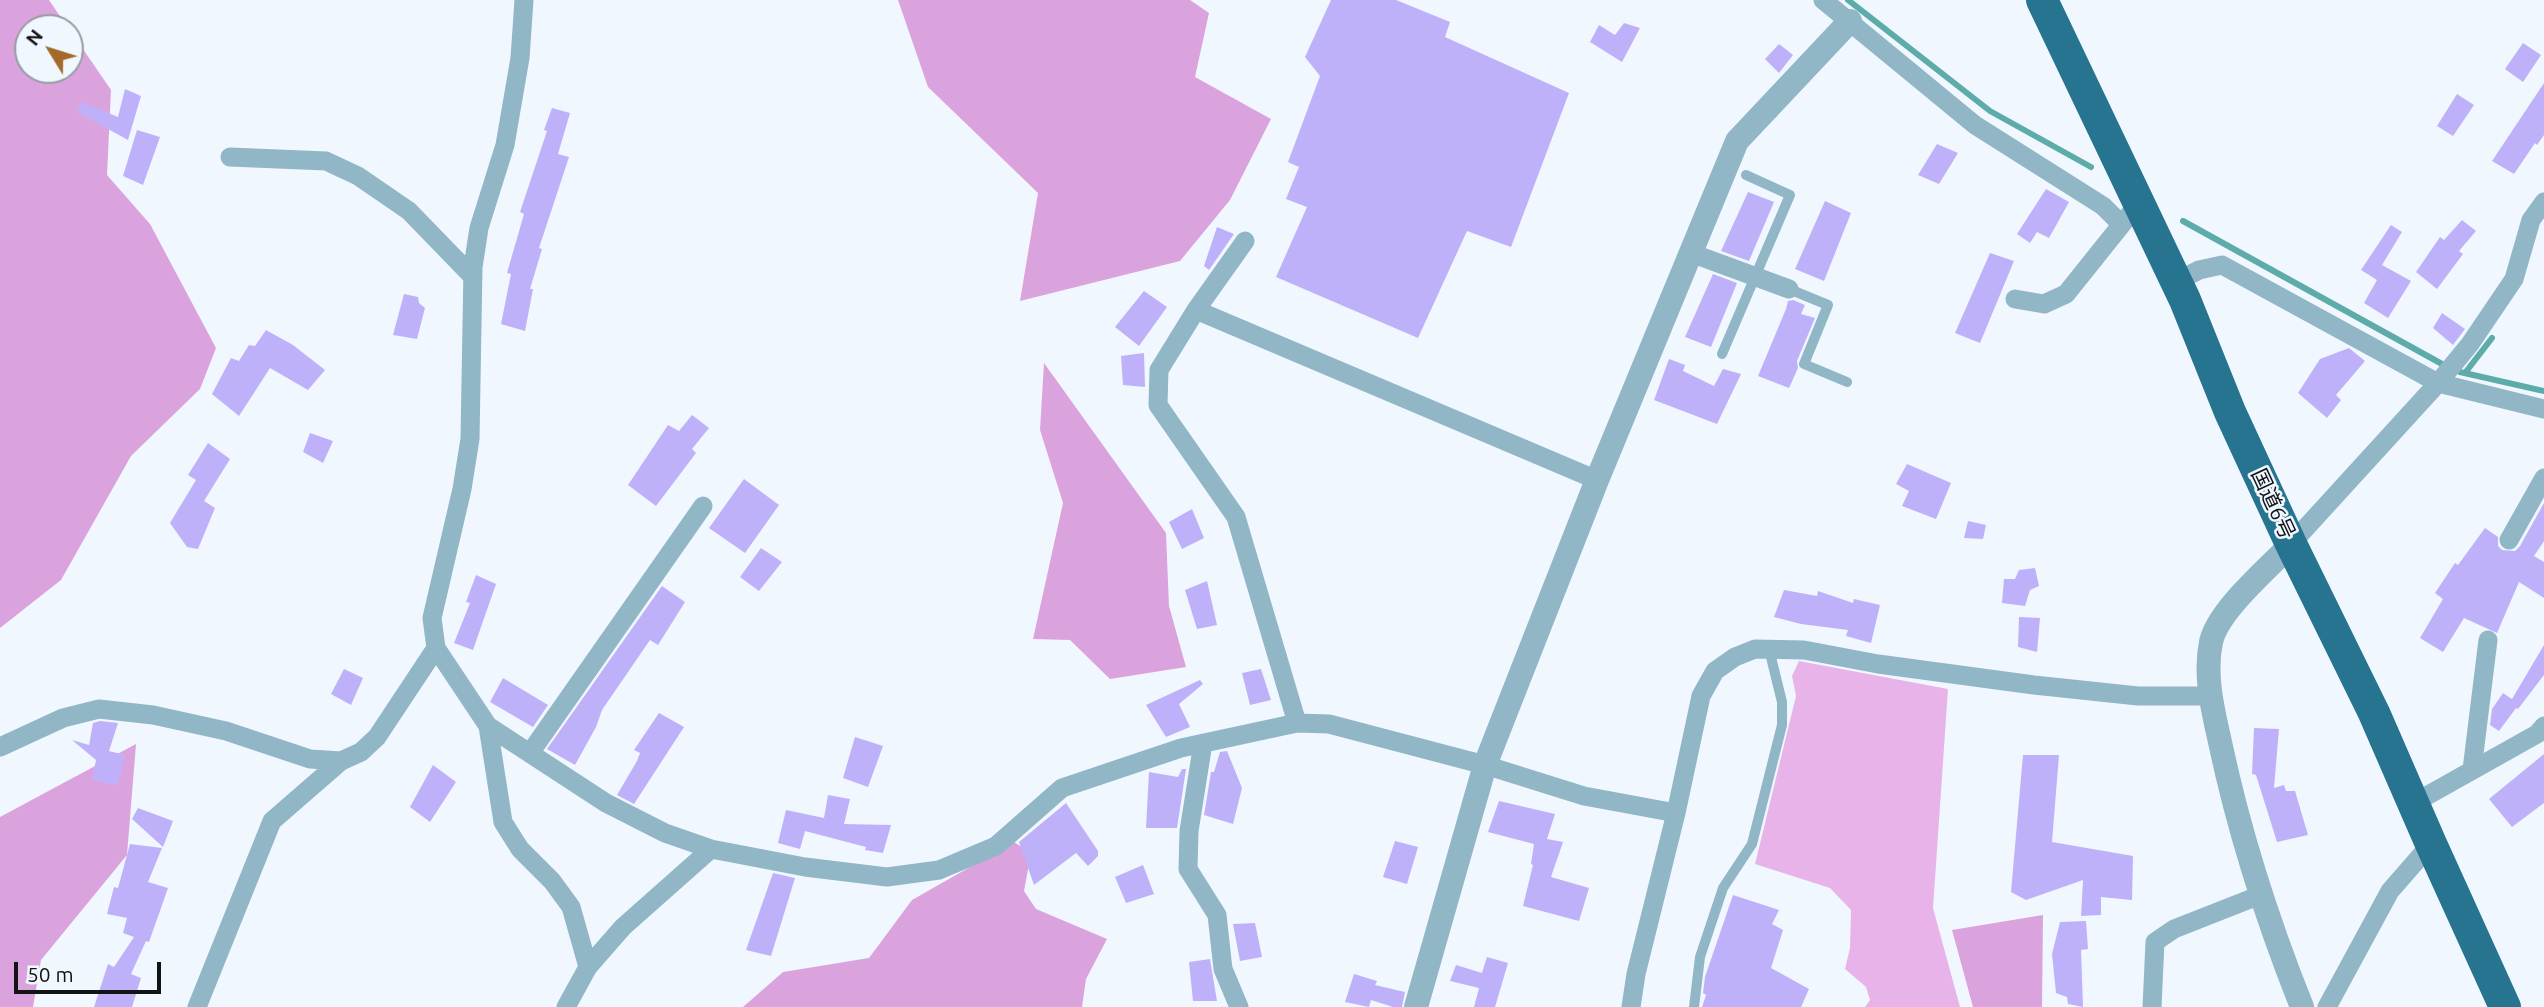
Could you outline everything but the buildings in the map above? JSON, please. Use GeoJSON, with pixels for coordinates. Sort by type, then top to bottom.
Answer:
{"type":"FeatureCollection","features":[{"type":"Feature","properties":{"kind":"highway","name":"国道6号"},"geometry":{"type":"LineString","coordinates":[[2042,0],[2130,214],[2176,282],[2230,412],[2374,713],[2505,1007]]}},
{"type":"Feature","properties":{"kind":"street"},"geometry":{"type":"LineString","coordinates":[[524,0],[520,58],[505,145],[479,228],[473,277],[470,439],[462,489],[432,618],[436,648],[488,726],[606,803],[665,833],[711,849],[805,867],[887,877],[939,870],[996,846],[1062,788],[1181,748],[1297,723],[1329,724],[1485,765],[1584,796],[1676,813]]}},
{"type":"Feature","properties":{"kind":"street"},"geometry":{"type":"LineString","coordinates":[[1823,0],[1975,125],[2103,206],[2130,214],[2066,294],[2044,304],[2015,299]]}},
{"type":"Feature","properties":{"kind":"street"},"geometry":{"type":"LineString","coordinates":[[1416,1007],[1485,765],[1597,480],[1737,141],[1850,21]]}},
{"type":"Feature","properties":{"kind":"street"},"geometry":{"type":"LineString","coordinates":[[230,157],[326,161],[358,176],[409,211],[473,277]]}},
{"type":"Feature","properties":{"kind":"street"},"geometry":{"type":"LineString","coordinates":[[2302,1007],[2280,953],[2227,775],[2208,680],[2211,641],[2225,612],[2291,544],[2438,383],[2470,344],[2514,279],[2532,220],[2544,202]]}},
{"type":"Feature","properties":{"kind":"street"},"geometry":{"type":"LineString","coordinates":[[1245,241],[1196,310],[1159,370],[1158,405],[1236,517],[1297,723]]}},
{"type":"Feature","properties":{"kind":"street"},"geometry":{"type":"LineString","coordinates":[[1691,253],[1789,289]]}},
{"type":"Feature","properties":{"kind":"street"},"geometry":{"type":"LineString","coordinates":[[2176,282],[2199,270],[2222,265],[2438,383],[2544,409]]}},
{"type":"Feature","properties":{"kind":"street"},"geometry":{"type":"LineString","coordinates":[[1196,310],[1597,480]]}},
{"type":"Feature","properties":{"kind":"street"},"geometry":{"type":"LineString","coordinates":[[2509,540],[2544,478]]}},
{"type":"Feature","properties":{"kind":"street"},"geometry":{"type":"LineString","coordinates":[[530,753],[703,506]]}},
{"type":"Feature","properties":{"kind":"street"},"geometry":{"type":"LineString","coordinates":[[2472,771],[2488,640]]}},
{"type":"Feature","properties":{"kind":"street"},"geometry":{"type":"LineString","coordinates":[[197,1007],[272,821],[341,761],[361,752],[377,737],[436,648]]}},
{"type":"Feature","properties":{"kind":"street"},"geometry":{"type":"LineString","coordinates":[[1631,1007],[1636,974],[1676,813],[1701,696],[1716,671],[1735,657],[1755,649],[1804,650],[1878,664],[2047,687],[2138,696],[2210,696]]}},
{"type":"Feature","properties":{"kind":"street"},"geometry":{"type":"LineString","coordinates":[[0,747],[63,718],[99,709],[165,718],[226,731],[310,759],[341,761]]}},
{"type":"Feature","properties":{"kind":"street"},"geometry":{"type":"LineString","coordinates":[[488,726],[503,822],[520,849],[552,881],[570,907],[588,967]]}},
{"type":"Feature","properties":{"kind":"street"},"geometry":{"type":"LineString","coordinates":[[2414,803],[2537,734],[2544,726]]}},
{"type":"Feature","properties":{"kind":"street"},"geometry":{"type":"LineString","coordinates":[[1203,743],[1189,831],[1188,869],[1217,915],[1223,969],[1239,1007]]}},
{"type":"Feature","properties":{"kind":"street"},"geometry":{"type":"LineString","coordinates":[[2327,1007],[2390,891],[2431,844]]}},
{"type":"Feature","properties":{"kind":"street"},"geometry":{"type":"LineString","coordinates":[[566,1007],[588,967],[622,927],[711,849]]}},
{"type":"Feature","properties":{"kind":"street"},"geometry":{"type":"LineString","coordinates":[[2152,1007],[2155,942],[2174,929],[2263,894]]}},
{"type":"Feature","properties":{"kind":"lane"},"geometry":{"type":"LineString","coordinates":[[1722,354],[1790,195],[1746,175]]}},
{"type":"Feature","properties":{"kind":"lane"},"geometry":{"type":"LineString","coordinates":[[1789,289],[1828,305],[1804,364],[1847,382]]}},
{"type":"Feature","properties":{"kind":"lane"},"geometry":{"type":"LineString","coordinates":[[1694,1007],[1699,957],[1723,888],[1752,844],[1782,726],[1782,702],[1769,649]]}},
{"type":"Feature","properties":{"kind":"shaded area"},"geometry":{"type":"Polygon","coordinates":[[[0,0],[49,0],[58,14],[14,14],[14,84],[84,84],[84,50],[111,90],[107,175],[150,224],[216,348],[200,389],[131,456],[61,580],[0,628],[0,0]]]}},
{"type":"Feature","properties":{"kind":"shaded area"},"geometry":{"type":"Polygon","coordinates":[[[898,0],[1190,0],[1209,13],[1195,77],[1271,119],[1230,200],[1180,261],[1020,301],[1038,193],[928,87],[898,0]]]}},
{"type":"Feature","properties":{"kind":"shaded area"},"geometry":{"type":"Polygon","coordinates":[[[1044,363],[1166,533],[1169,606],[1186,667],[1110,679],[1070,640],[1033,639],[1063,503],[1040,430],[1044,363]]]}},
{"type":"Feature","properties":{"kind":"shaded area"},"geometry":{"type":"Polygon","coordinates":[[[1799,661],[1948,689],[1933,908],[1960,1007],[1865,1007],[1870,1000],[1866,987],[1845,969],[1850,948],[1851,910],[1830,888],[1755,864],[1796,696],[1792,676],[1799,661]]]}},
{"type":"Feature","properties":{"kind":"shaded area"},"geometry":{"type":"Polygon","coordinates":[[[136,744],[127,855],[41,960],[33,1007],[0,1007],[0,817],[136,744]]]}},
{"type":"Feature","properties":{"kind":"shaded area"},"geometry":{"type":"Polygon","coordinates":[[[1014,842],[1031,853],[1024,891],[1036,909],[1107,939],[1086,979],[1082,1007],[743,1007],[783,972],[869,958],[912,900],[1014,842]]]}},
{"type":"Feature","properties":{"kind":"shaded area"},"geometry":{"type":"Polygon","coordinates":[[[2043,915],[2042,1007],[1973,1007],[1952,930],[2043,915]]]}},
{"type":"Feature","properties":{"kind":"waterway"},"geometry":{"type":"LineString","coordinates":[[1848,0],[1990,111],[2091,167]]}},
{"type":"Feature","properties":{"kind":"waterway"},"geometry":{"type":"LineString","coordinates":[[2183,221],[2442,364]]}},
{"type":"Feature","properties":{"kind":"waterway"},"geometry":{"type":"LineString","coordinates":[[2465,373],[2492,338]]}},
{"type":"Feature","properties":{"kind":"waterway"},"geometry":{"type":"LineString","coordinates":[[2460,372],[2544,391]]}}]}
